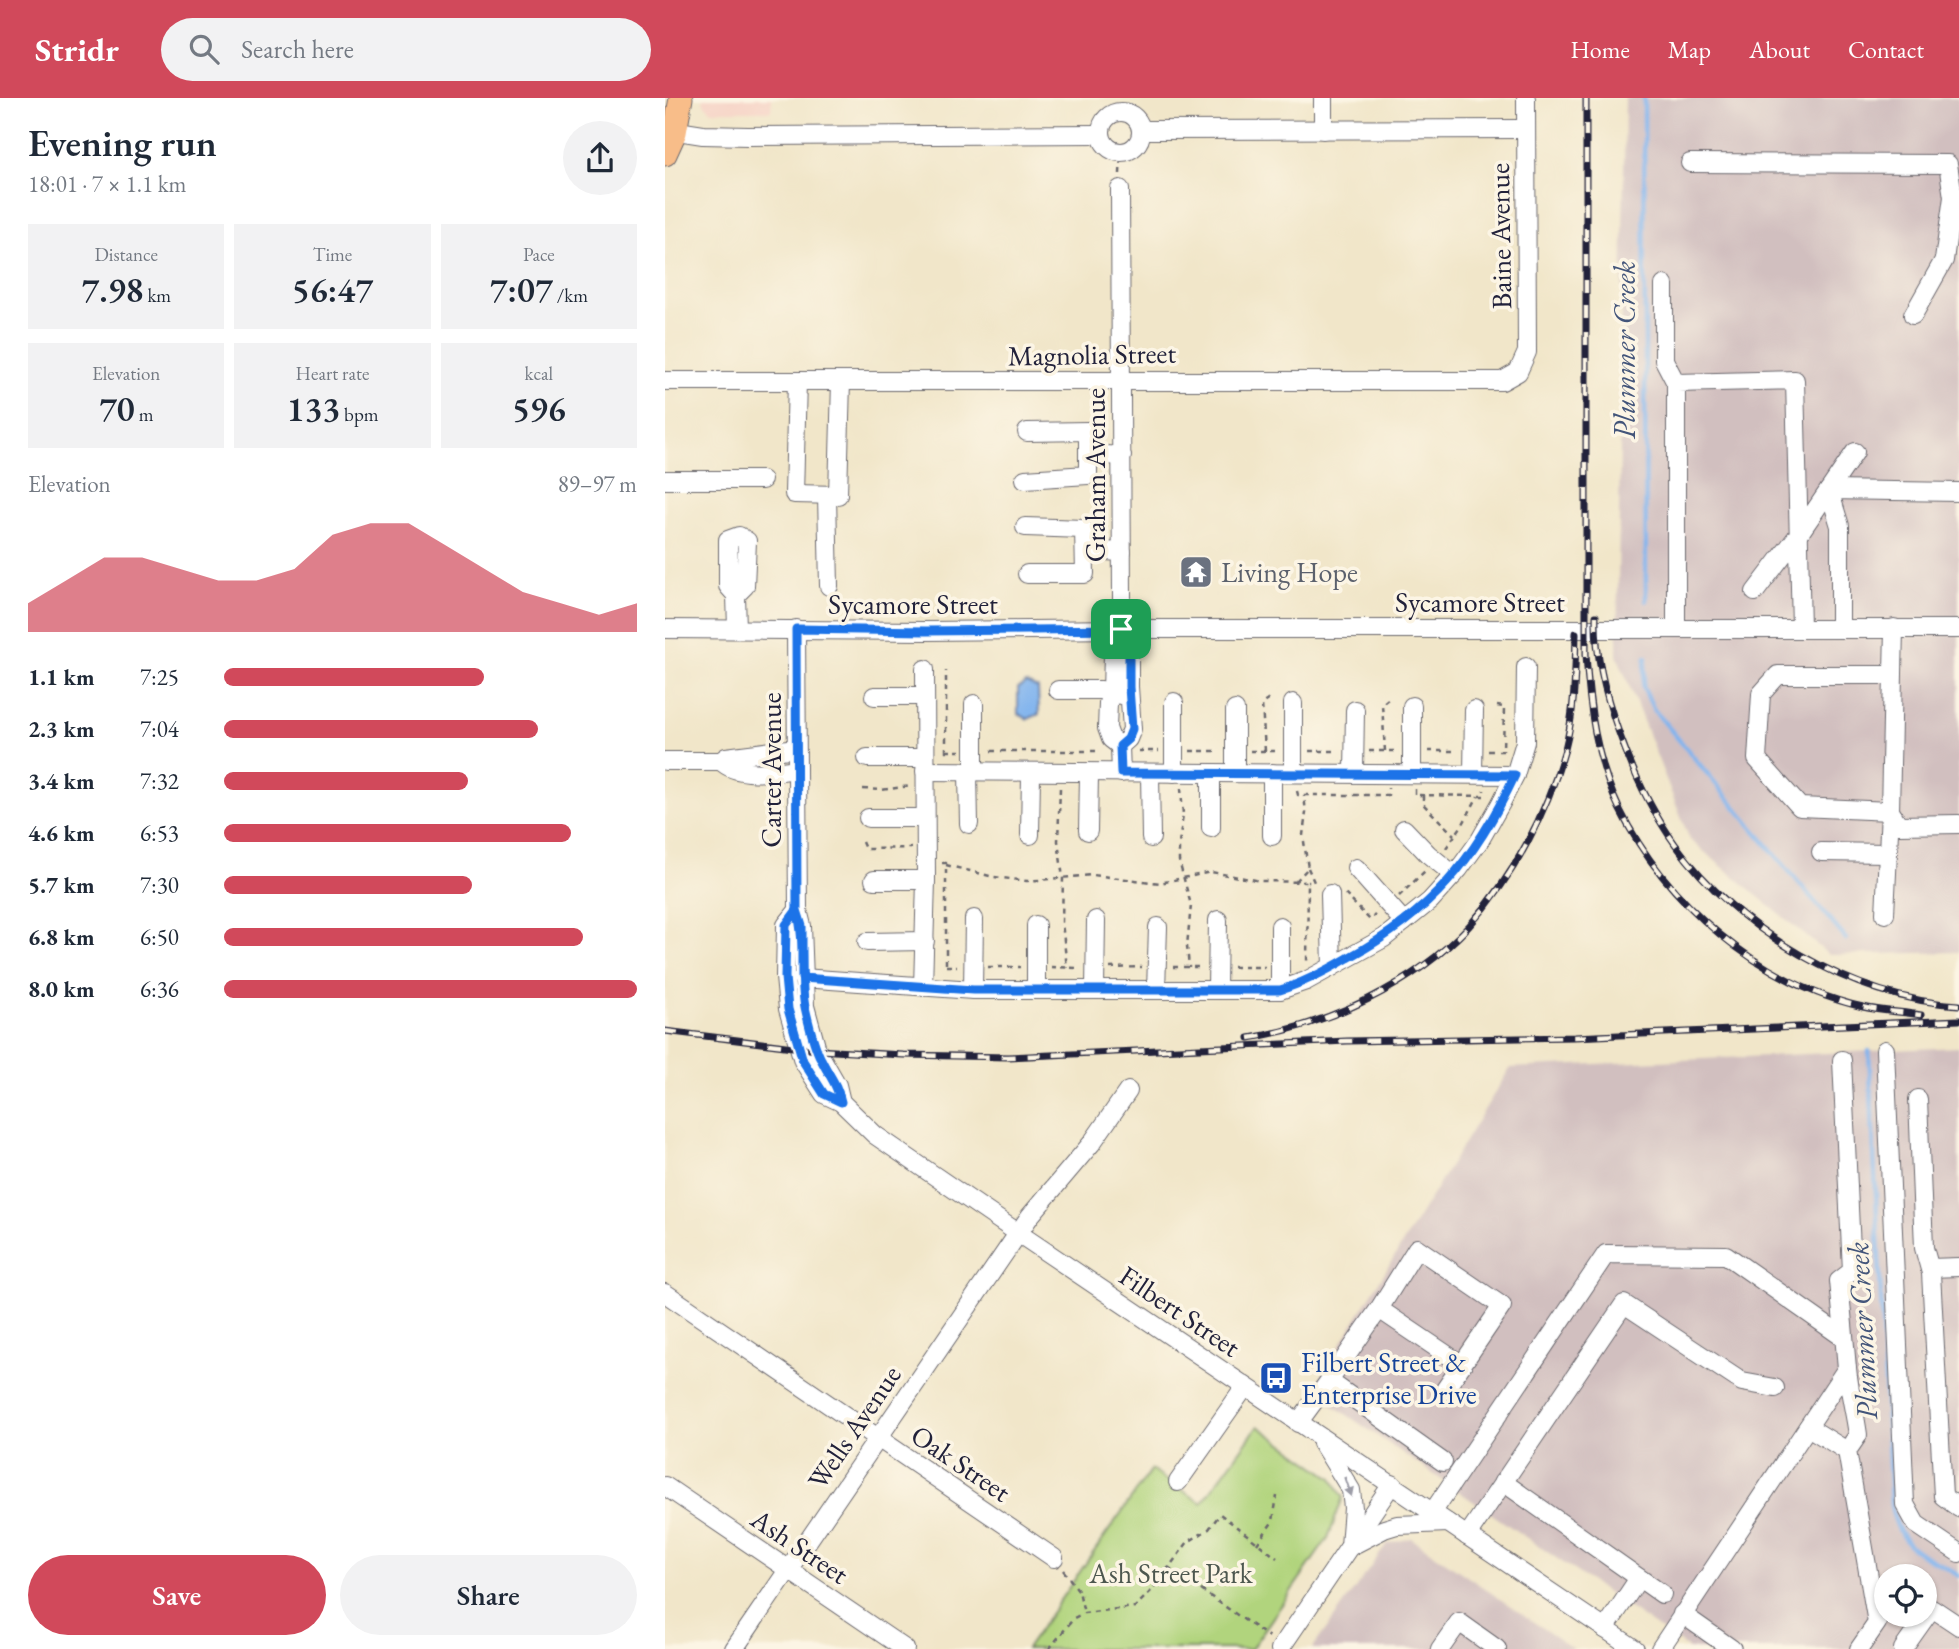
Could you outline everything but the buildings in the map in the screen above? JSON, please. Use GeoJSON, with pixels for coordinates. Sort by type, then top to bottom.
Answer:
{"type":"FeatureCollection","features":[{"type":"Feature","properties":{"kind":"main road"},"geometry":{"type":"LineString","coordinates":[[665,154],[681,98]]}},
{"type":"Feature","properties":{"kind":"street"},"geometry":{"type":"LineString","coordinates":[[1323,98],[1323,130]]}},
{"type":"Feature","properties":{"kind":"street","name":"Baine Avenue"},"geometry":{"type":"LineString","coordinates":[[1518,372],[1527,352],[1525,98]]}},
{"type":"Feature","properties":{"kind":"street"},"geometry":{"type":"LineString","coordinates":[[1116,105],[1134,116],[1141,130],[1139,142],[1134,148],[1121,153],[1107,148],[1100,134],[1104,121],[1116,105]]}},
{"type":"Feature","properties":{"kind":"street"},"geometry":{"type":"LineString","coordinates":[[1141,130],[1525,129]]}},
{"type":"Feature","properties":{"kind":"street"},"geometry":{"type":"LineString","coordinates":[[670,131],[748,136],[1100,134]]}},
{"type":"Feature","properties":{"kind":"street"},"geometry":{"type":"LineString","coordinates":[[1690,163],[1948,164],[1956,197],[1944,260],[1913,315]]}},
{"type":"Feature","properties":{"kind":"street","name":"Graham Avenue"},"geometry":{"type":"LineString","coordinates":[[1120,189],[1121,629],[1113,653],[1121,693]]}},
{"type":"Feature","properties":{"kind":"street"},"geometry":{"type":"LineString","coordinates":[[1664,285],[1664,360],[1676,383],[1676,628]]}},
{"type":"Feature","properties":{"kind":"street","name":"Magnolia Street"},"geometry":{"type":"LineString","coordinates":[[665,381],[1502,381],[1518,372]]}},
{"type":"Feature","properties":{"kind":"street"},"geometry":{"type":"LineString","coordinates":[[1676,383],[1795,380],[1801,628]]}},
{"type":"Feature","properties":{"kind":"street"},"geometry":{"type":"LineString","coordinates":[[797,381],[795,494],[838,495],[841,381]]}},
{"type":"Feature","properties":{"kind":"street"},"geometry":{"type":"LineString","coordinates":[[1025,479],[1088,475],[1088,431],[1027,432]]}},
{"type":"Feature","properties":{"kind":"street"},"geometry":{"type":"LineString","coordinates":[[1755,592],[1855,452]]}},
{"type":"Feature","properties":{"kind":"street"},"geometry":{"type":"LineString","coordinates":[[1088,454],[1122,456]]}},
{"type":"Feature","properties":{"kind":"street"},"geometry":{"type":"LineString","coordinates":[[665,480],[762,480]]}},
{"type":"Feature","properties":{"kind":"street"},"geometry":{"type":"LineString","coordinates":[[1829,491],[1959,492]]}},
{"type":"Feature","properties":{"kind":"street"},"geometry":{"type":"LineString","coordinates":[[1829,491],[1840,526],[1840,629]]}},
{"type":"Feature","properties":{"kind":"street"},"geometry":{"type":"LineString","coordinates":[[827,495],[829,586]]}},
{"type":"Feature","properties":{"kind":"street"},"geometry":{"type":"LineString","coordinates":[[1025,527],[1084,529],[1085,550],[1085,574],[1027,574]]}},
{"type":"Feature","properties":{"kind":"street"},"geometry":{"type":"LineString","coordinates":[[1085,550],[1122,552]]}},
{"type":"Feature","properties":{"kind":"street"},"geometry":{"type":"LineString","coordinates":[[736,595],[737,629]]}},
{"type":"Feature","properties":{"kind":"street"},"geometry":{"type":"LineString","coordinates":[[1885,914],[1894,628]]}},
{"type":"Feature","properties":{"kind":"street","name":"Sycamore Street"},"geometry":{"type":"LineString","coordinates":[[665,629],[1959,629]]}},
{"type":"Feature","properties":{"kind":"street","name":"Carter Avenue"},"geometry":{"type":"LineString","coordinates":[[796,629],[797,910],[802,926],[805,1006],[817,1050]]}},
{"type":"Feature","properties":{"kind":"street"},"geometry":{"type":"LineString","coordinates":[[802,978],[973,990],[1280,990],[1308,972],[1332,967],[1384,938],[1430,901],[1454,875],[1480,840],[1515,775],[1525,742],[1526,667]]}},
{"type":"Feature","properties":{"kind":"street"},"geometry":{"type":"LineString","coordinates":[[923,987],[926,880],[925,668]]}},
{"type":"Feature","properties":{"kind":"street"},"geometry":{"type":"LineString","coordinates":[[1890,811],[1800,807],[1757,759],[1761,694],[1778,675],[1893,675]]}},
{"type":"Feature","properties":{"kind":"street"},"geometry":{"type":"LineString","coordinates":[[1058,690],[1121,693]]}},
{"type":"Feature","properties":{"kind":"street"},"geometry":{"type":"LineString","coordinates":[[1120,746],[1111,739],[1107,727],[1108,703],[1121,693]]}},
{"type":"Feature","properties":{"kind":"street"},"geometry":{"type":"LineString","coordinates":[[1120,746],[1128,739],[1132,729],[1121,693]]}},
{"type":"Feature","properties":{"kind":"street"},"geometry":{"type":"LineString","coordinates":[[874,696],[925,696]]}},
{"type":"Feature","properties":{"kind":"street"},"geometry":{"type":"LineString","coordinates":[[1174,702],[1178,780]]}},
{"type":"Feature","properties":{"kind":"street"},"geometry":{"type":"LineString","coordinates":[[1293,703],[1293,773]]}},
{"type":"Feature","properties":{"kind":"street"},"geometry":{"type":"LineString","coordinates":[[969,824],[974,704]]}},
{"type":"Feature","properties":{"kind":"street"},"geometry":{"type":"LineString","coordinates":[[1412,706],[1412,774]]}},
{"type":"Feature","properties":{"kind":"street"},"geometry":{"type":"LineString","coordinates":[[1235,710],[1235,773]]}},
{"type":"Feature","properties":{"kind":"street"},"geometry":{"type":"LineString","coordinates":[[1354,773],[1355,710]]}},
{"type":"Feature","properties":{"kind":"street"},"geometry":{"type":"LineString","coordinates":[[1473,774],[1474,710]]}},
{"type":"Feature","properties":{"kind":"street"},"geometry":{"type":"LineString","coordinates":[[1120,746],[1121,773]]}},
{"type":"Feature","properties":{"kind":"street"},"geometry":{"type":"LineString","coordinates":[[665,761],[720,761],[726,757],[796,748]]}},
{"type":"Feature","properties":{"kind":"street"},"geometry":{"type":"LineString","coordinates":[[867,758],[925,765],[946,772],[1150,773],[1178,780],[1212,773],[1515,775]]}},
{"type":"Feature","properties":{"kind":"street"},"geometry":{"type":"LineString","coordinates":[[720,761],[727,767],[755,773],[797,769]]}},
{"type":"Feature","properties":{"kind":"street"},"geometry":{"type":"LineString","coordinates":[[1150,773],[1151,838]]}},
{"type":"Feature","properties":{"kind":"street"},"geometry":{"type":"LineString","coordinates":[[1211,828],[1212,773]]}},
{"type":"Feature","properties":{"kind":"street"},"geometry":{"type":"LineString","coordinates":[[1272,773],[1272,836]]}},
{"type":"Feature","properties":{"kind":"street"},"geometry":{"type":"LineString","coordinates":[[1030,835],[1031,774]]}},
{"type":"Feature","properties":{"kind":"street"},"geometry":{"type":"LineString","coordinates":[[1089,774],[1089,831]]}},
{"type":"Feature","properties":{"kind":"street"},"geometry":{"type":"LineString","coordinates":[[1890,811],[1899,825],[1959,824]]}},
{"type":"Feature","properties":{"kind":"street"},"geometry":{"type":"LineString","coordinates":[[868,818],[925,818]]}},
{"type":"Feature","properties":{"kind":"street"},"geometry":{"type":"LineString","coordinates":[[1404,829],[1454,875]]}},
{"type":"Feature","properties":{"kind":"street"},"geometry":{"type":"LineString","coordinates":[[1821,852],[1888,853]]}},
{"type":"Feature","properties":{"kind":"street"},"geometry":{"type":"LineString","coordinates":[[1356,867],[1404,922]]}},
{"type":"Feature","properties":{"kind":"street"},"geometry":{"type":"LineString","coordinates":[[874,880],[926,880]]}},
{"type":"Feature","properties":{"kind":"street"},"geometry":{"type":"LineString","coordinates":[[1332,967],[1336,892]]}},
{"type":"Feature","properties":{"kind":"street","name":"Carter Avenue"},"geometry":{"type":"LineString","coordinates":[[797,910],[786,925],[785,977],[788,1009],[798,1049]]}},
{"type":"Feature","properties":{"kind":"street"},"geometry":{"type":"LineString","coordinates":[[973,990],[974,919]]}},
{"type":"Feature","properties":{"kind":"street"},"geometry":{"type":"LineString","coordinates":[[1095,990],[1096,920]]}},
{"type":"Feature","properties":{"kind":"street"},"geometry":{"type":"LineString","coordinates":[[1217,990],[1218,920]]}},
{"type":"Feature","properties":{"kind":"street"},"geometry":{"type":"LineString","coordinates":[[1036,925],[1036,990]]}},
{"type":"Feature","properties":{"kind":"street"},"geometry":{"type":"LineString","coordinates":[[1280,926],[1280,990]]}},
{"type":"Feature","properties":{"kind":"street"},"geometry":{"type":"LineString","coordinates":[[1156,990],[1158,927]]}},
{"type":"Feature","properties":{"kind":"street"},"geometry":{"type":"LineString","coordinates":[[867,942],[925,941]]}},
{"type":"Feature","properties":{"kind":"street","name":"Filbert Street"},"geometry":{"type":"LineString","coordinates":[[798,1049],[824,1094],[841,1102],[875,1135],[1468,1536],[1608,1638],[1635,1649]]}},
{"type":"Feature","properties":{"kind":"street","name":"Filbert Street"},"geometry":{"type":"LineString","coordinates":[[817,1050],[837,1085],[841,1102]]}},
{"type":"Feature","properties":{"kind":"street"},"geometry":{"type":"LineString","coordinates":[[1885,1050],[1905,1504],[1916,1524],[1959,1553]]}},
{"type":"Feature","properties":{"kind":"street"},"geometry":{"type":"LineString","coordinates":[[1842,1060],[1852,1271],[1839,1281],[1849,1393],[1854,1402],[1857,1435],[1847,1451],[1877,1623],[1859,1649]]}},
{"type":"Feature","properties":{"kind":"street","name":"Wells Avenue"},"geometry":{"type":"LineString","coordinates":[[734,1649],[1030,1216],[1091,1144],[1128,1091]]}},
{"type":"Feature","properties":{"kind":"street"},"geometry":{"type":"LineString","coordinates":[[1918,1099],[1924,1248],[1930,1268],[1943,1496],[1959,1508]]}},
{"type":"Feature","properties":{"kind":"street"},"geometry":{"type":"LineString","coordinates":[[1299,1423],[1379,1309],[1417,1248],[1502,1306],[1444,1391]]}},
{"type":"Feature","properties":{"kind":"street"},"geometry":{"type":"LineString","coordinates":[[1431,1513],[1606,1254],[1726,1255],[1844,1338]]}},
{"type":"Feature","properties":{"kind":"street"},"geometry":{"type":"LineString","coordinates":[[1930,1268],[1959,1267]]}},
{"type":"Feature","properties":{"kind":"street","name":"Oak Street"},"geometry":{"type":"LineString","coordinates":[[665,1293],[1055,1558]]}},
{"type":"Feature","properties":{"kind":"street"},"geometry":{"type":"LineString","coordinates":[[1468,1536],[1624,1304],[1742,1382],[1775,1388]]}},
{"type":"Feature","properties":{"kind":"street"},"geometry":{"type":"LineString","coordinates":[[1379,1309],[1462,1365]]}},
{"type":"Feature","properties":{"kind":"street"},"geometry":{"type":"LineString","coordinates":[[1660,1649],[1847,1368]]}},
{"type":"Feature","properties":{"kind":"street"},"geometry":{"type":"LineString","coordinates":[[1329,1381],[1443,1462]]}},
{"type":"Feature","properties":{"kind":"street"},"geometry":{"type":"LineString","coordinates":[[1178,1482],[1245,1387]]}},
{"type":"Feature","properties":{"kind":"street"},"geometry":{"type":"LineString","coordinates":[[1808,1427],[1847,1451]]}},
{"type":"Feature","properties":{"kind":"street"},"geometry":{"type":"LineString","coordinates":[[1318,1436],[1351,1489],[1353,1508],[1350,1546]]}},
{"type":"Feature","properties":{"kind":"street"},"geometry":{"type":"LineString","coordinates":[[1503,1482],[1662,1594]]}},
{"type":"Feature","properties":{"kind":"street"},"geometry":{"type":"LineString","coordinates":[[1281,1647],[1392,1484]]}},
{"type":"Feature","properties":{"kind":"street","name":"Ash Street"},"geometry":{"type":"LineString","coordinates":[[665,1486],[905,1649]]}},
{"type":"Feature","properties":{"kind":"street"},"geometry":{"type":"LineString","coordinates":[[1350,1546],[1397,1525],[1448,1524]]}},
{"type":"Feature","properties":{"kind":"street"},"geometry":{"type":"LineString","coordinates":[[1608,1638],[1639,1578]]}},
{"type":"Feature","properties":{"kind":"street"},"geometry":{"type":"LineString","coordinates":[[1903,1649],[1932,1608],[1959,1626]]}},
{"type":"Feature","properties":{"kind":"street"},"geometry":{"type":"LineString","coordinates":[[1682,1614],[1732,1649]]}},
{"type":"Feature","properties":{"kind":"street"},"geometry":{"type":"LineString","coordinates":[[1440,1649],[1459,1622],[1497,1649]]}},
{"type":"Feature","properties":{"kind":"path"},"geometry":{"type":"LineString","coordinates":[[1120,189],[1121,153]]}},
{"type":"Feature","properties":{"kind":"path"},"geometry":{"type":"LineString","coordinates":[[946,671],[946,772]]}},
{"type":"Feature","properties":{"kind":"path"},"geometry":{"type":"LineString","coordinates":[[1265,751],[1262,704],[1269,699]]}},
{"type":"Feature","properties":{"kind":"path"},"geometry":{"type":"LineString","coordinates":[[1385,751],[1382,704],[1388,699]]}},
{"type":"Feature","properties":{"kind":"path"},"geometry":{"type":"LineString","coordinates":[[1497,706],[1504,707],[1503,751]]}},
{"type":"Feature","properties":{"kind":"path"},"geometry":{"type":"LineString","coordinates":[[1178,780],[1184,815],[1179,852],[1191,905],[1187,946],[1189,967]]}},
{"type":"Feature","properties":{"kind":"path"},"geometry":{"type":"LineString","coordinates":[[863,789],[881,790],[911,786]]}},
{"type":"Feature","properties":{"kind":"path"},"geometry":{"type":"LineString","coordinates":[[1059,788],[1058,841],[1063,878],[1062,922],[1067,968]]}},
{"type":"Feature","properties":{"kind":"path"},"geometry":{"type":"LineString","coordinates":[[946,865],[1009,880],[1027,881],[1105,876],[1153,883],[1211,872],[1261,881],[1314,882],[1308,868],[1303,835],[1306,813],[1304,795]]}},
{"type":"Feature","properties":{"kind":"path"},"geometry":{"type":"LineString","coordinates":[[1423,795],[1423,804],[1455,836]]}},
{"type":"Feature","properties":{"kind":"path"},"geometry":{"type":"LineString","coordinates":[[1336,892],[1370,919],[1415,883],[1455,836],[1478,796]]}},
{"type":"Feature","properties":{"kind":"path"},"geometry":{"type":"LineString","coordinates":[[862,842],[865,849],[911,848]]}},
{"type":"Feature","properties":{"kind":"path"},"geometry":{"type":"LineString","coordinates":[[1293,882],[1308,868]]}},
{"type":"Feature","properties":{"kind":"path"},"geometry":{"type":"LineString","coordinates":[[946,966],[1280,967],[1308,972],[1308,882]]}},
{"type":"Feature","properties":{"kind":"path"},"geometry":{"type":"LineString","coordinates":[[1257,1544],[1273,1521],[1277,1496]]}},
{"type":"Feature","properties":{"kind":"path"},"geometry":{"type":"LineString","coordinates":[[1048,1649],[1073,1618],[1084,1613],[1135,1607],[1151,1591],[1188,1542],[1209,1530],[1220,1514],[1277,1558]]}},
{"type":"Feature","properties":{"kind":"path"},"geometry":{"type":"LineString","coordinates":[[1055,1558],[1079,1591],[1084,1613]]}},
{"type":"Feature","properties":{"kind":"path"},"geometry":{"type":"LineString","coordinates":[[1168,1567],[1281,1647]]}},
{"type":"Feature","properties":{"kind":"shaded area"},"geometry":{"type":"Polygon","coordinates":[[[703,98],[772,98],[771,111],[712,111],[704,104],[703,98]]]}},
{"type":"Feature","properties":{"kind":"shaded area"},"geometry":{"type":"Polygon","coordinates":[[[1625,98],[1959,98],[1959,952],[1829,955],[1690,840],[1617,655],[1625,98]]]}},
{"type":"Feature","properties":{"kind":"shaded area"},"geometry":{"type":"Polygon","coordinates":[[[1959,1047],[1959,1649],[1689,1649],[1312,1391],[1510,1068],[1959,1047]]]}},
{"type":"Feature","properties":{"kind":"shaded area"},"geometry":{"type":"Polygon","coordinates":[[[1411,1538],[1573,1649],[1312,1649],[1387,1544],[1411,1538]]]}},
{"type":"Feature","properties":{"kind":"green space","name":"Ash Street Park"},"geometry":{"type":"Polygon","coordinates":[[[1258,1426],[1332,1478],[1343,1497],[1328,1538],[1251,1649],[1026,1649],[1151,1470],[1202,1503],[1258,1426]]]}},
{"type":"Feature","properties":{"kind":"water"},"geometry":{"type":"Polygon","coordinates":[[[1026,683],[1038,688],[1039,714],[1028,719],[1018,714],[1018,688],[1026,683]]]}},
{"type":"Feature","properties":{"kind":"waterway","name":"Plummer Creek"},"geometry":{"type":"LineString","coordinates":[[1644,98],[1646,601]]}},
{"type":"Feature","properties":{"kind":"waterway","name":"Plummer Creek"},"geometry":{"type":"LineString","coordinates":[[1646,657],[1643,687],[1654,710],[1846,939]]}},
{"type":"Feature","properties":{"kind":"waterway","name":"Plummer Creek"},"geometry":{"type":"LineString","coordinates":[[1869,1051],[1891,1505],[1895,1521],[1907,1542],[1915,1550],[1959,1576]]}},
{"type":"Feature","properties":{"kind":"railway"},"geometry":{"type":"LineString","coordinates":[[1586,98],[1586,654],[1595,733],[1611,790],[1638,843],[1662,876],[1689,906],[1753,959],[1825,996],[1877,1010],[1921,1015]]}},
{"type":"Feature","properties":{"kind":"railway"},"geometry":{"type":"LineString","coordinates":[[1596,616],[1597,645],[1605,688],[1629,760],[1658,817],[1675,844],[1701,875],[1730,905],[1764,931],[1838,974],[1919,1000],[1959,1005]]}},
{"type":"Feature","properties":{"kind":"railway"},"geometry":{"type":"LineString","coordinates":[[1249,1038],[1279,1032],[1339,1012],[1396,984],[1447,947],[1485,907],[1527,843],[1558,773],[1571,720],[1576,633]]}},
{"type":"Feature","properties":{"kind":"railway"},"geometry":{"type":"LineString","coordinates":[[665,1031],[817,1050],[1008,1057],[1347,1041],[1574,1037],[1959,1020]]}},
{"type":"Feature","properties":{"kind":"place","name":"Living Hope"},"geometry":{"type":"Point","coordinates":[1196,572]}},
{"type":"Feature","properties":{"kind":"place","name":"Filbert Street & Enterprise Drive"},"geometry":{"type":"Point","coordinates":[1276,1378]}},
{"type":"Feature","properties":{"kind":"route"},"geometry":{"type":"LineString","coordinates":[[1121,629],[796,629],[797,910],[802,926],[802,978],[805,1006],[817,1050],[837,1085],[841,1102],[824,1094],[803,1061],[788,1009],[785,977],[786,925],[797,910],[802,926],[802,978],[973,990],[1280,990],[1306,981],[1384,938],[1430,901],[1459,869],[1480,840],[1515,775],[1121,773],[1120,746],[1128,739],[1132,729],[1129,654],[1121,629]]}}]}
